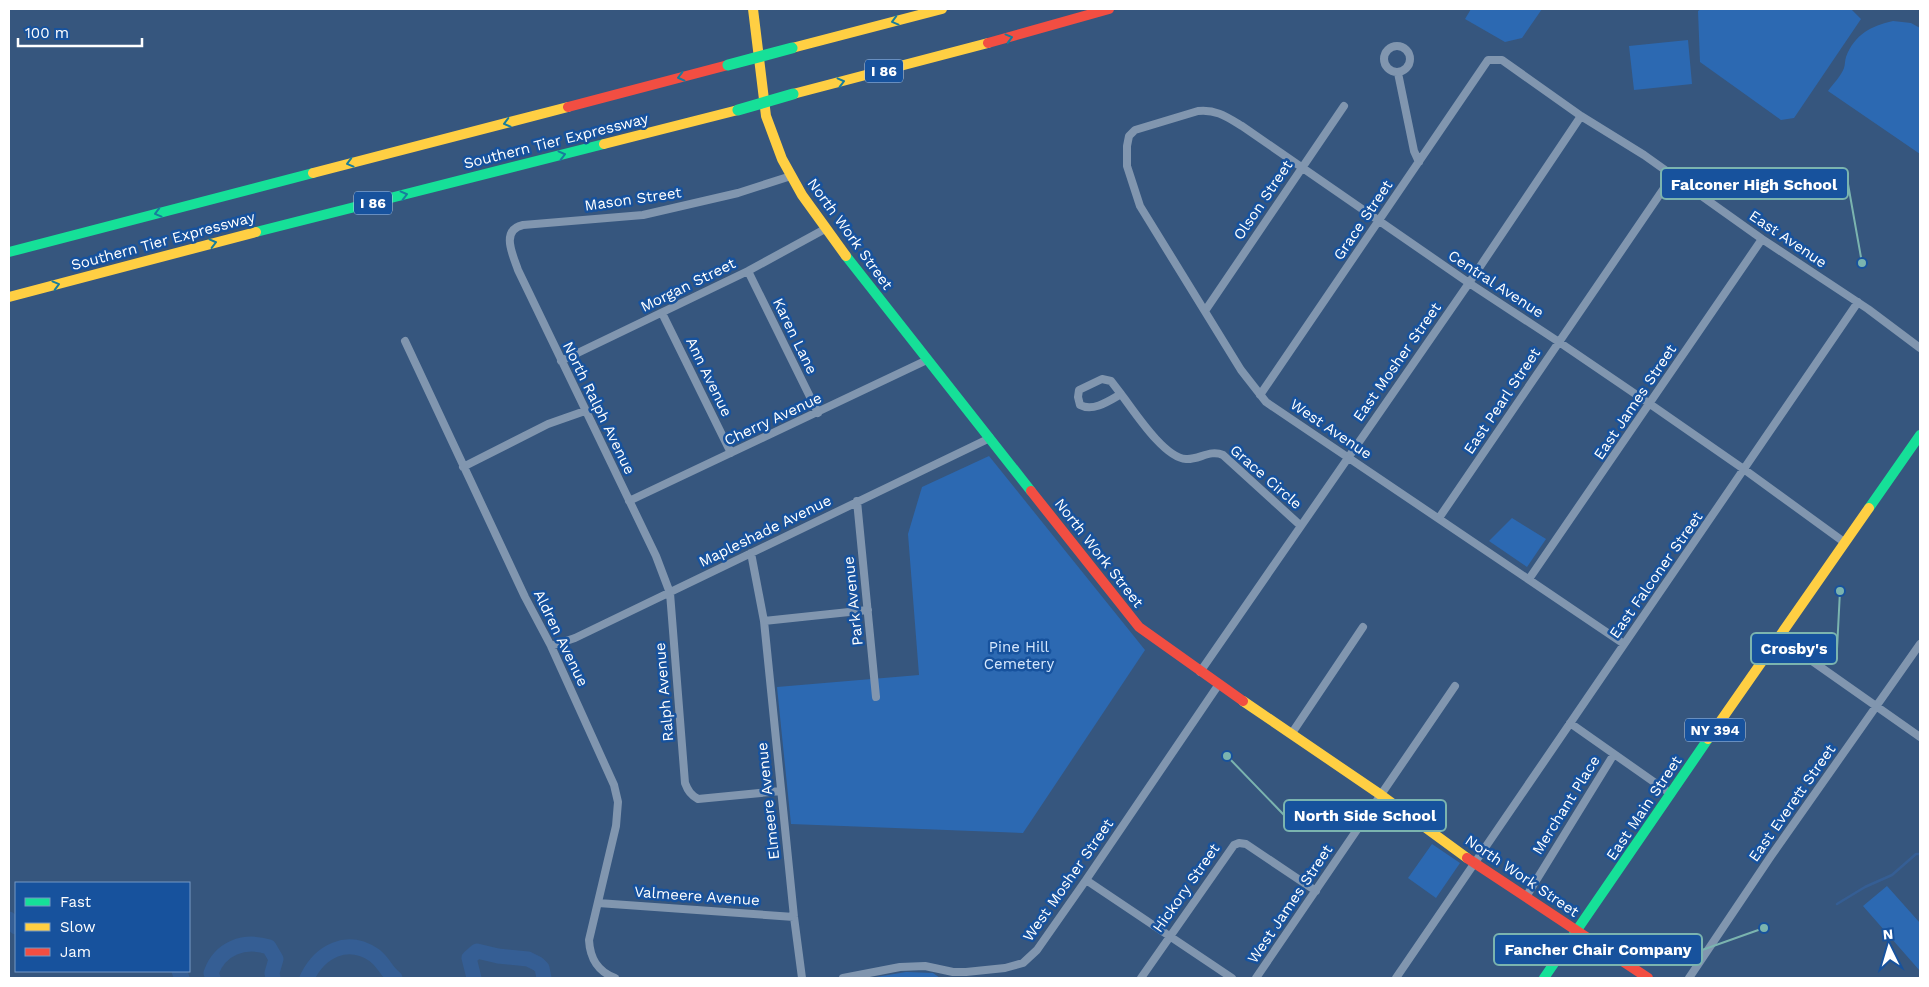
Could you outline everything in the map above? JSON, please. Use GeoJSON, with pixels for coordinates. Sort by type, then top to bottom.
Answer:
{"type":"FeatureCollection","features":[{"type":"Feature","properties":{"kind":"main road","name":"North Work Street"},"geometry":{"type":"LineString","coordinates":[[753,9],[766,116],[782,160],[791,176],[825,228],[1138,627],[1200,672],[1381,795],[1475,863],[1648,978]]}},
{"type":"Feature","properties":{"kind":"main road","name":"Southern Tier Expressway"},"geometry":{"type":"LineString","coordinates":[[9,252],[942,9]]}},
{"type":"Feature","properties":{"kind":"main road","name":"Southern Tier Expressway"},"geometry":{"type":"LineString","coordinates":[[9,297],[165,255],[738,110],[975,46],[1012,38],[1109,9]]}},
{"type":"Feature","properties":{"kind":"main road","name":"East Main Street"},"geometry":{"type":"LineString","coordinates":[[1854,528],[1920,426]]}},
{"type":"Feature","properties":{"kind":"main road","name":"East Main Street"},"geometry":{"type":"LineString","coordinates":[[1576,931],[1778,637],[1920,435]]}},
{"type":"Feature","properties":{"kind":"main road","name":"NY 394"},"geometry":{"type":"LineString","coordinates":[[1544,978],[1576,931]]}},
{"type":"Feature","properties":{"kind":"street","name":"East Avenue"},"geometry":{"type":"LineString","coordinates":[[1488,60],[1502,60],[1581,116],[1644,155],[1762,239],[1858,302],[1920,348]]}},
{"type":"Feature","properties":{"kind":"street","name":"Grace Street"},"geometry":{"type":"LineString","coordinates":[[1260,396],[1488,60]]}},
{"type":"Feature","properties":{"kind":"street"},"geometry":{"type":"LineString","coordinates":[[1398,73],[1414,151],[1419,162]]}},
{"type":"Feature","properties":{"kind":"street","name":"Olson Street"},"geometry":{"type":"LineString","coordinates":[[1205,310],[1344,106]]}},
{"type":"Feature","properties":{"kind":"street","name":"Central Avenue"},"geometry":{"type":"LineString","coordinates":[[1126,146],[1129,136],[1135,130],[1154,123],[1207,110],[1220,113],[1242,126],[1469,283],[1650,404],[1844,542]]}},
{"type":"Feature","properties":{"kind":"street","name":"East Mosher Street"},"geometry":{"type":"LineString","coordinates":[[1200,672],[1469,283],[1581,116]]}},
{"type":"Feature","properties":{"kind":"street","name":"West Avenue"},"geometry":{"type":"LineString","coordinates":[[1126,146],[1127,166],[1140,206],[1241,370],[1260,396],[1266,402],[1624,644]]}},
{"type":"Feature","properties":{"kind":"street","name":"East Pearl Street"},"geometry":{"type":"LineString","coordinates":[[1439,518],[1673,175]]}},
{"type":"Feature","properties":{"kind":"street","name":"Mason Street"},"geometry":{"type":"LineString","coordinates":[[510,234],[517,226],[523,224],[597,220],[669,210],[738,193],[791,176]]}},
{"type":"Feature","properties":{"kind":"street","name":"Morgan Street"},"geometry":{"type":"LineString","coordinates":[[561,361],[748,271],[825,228]]}},
{"type":"Feature","properties":{"kind":"street","name":"North Ralph Avenue"},"geometry":{"type":"LineString","coordinates":[[510,234],[509,246],[518,270],[656,556],[670,593]]}},
{"type":"Feature","properties":{"kind":"street","name":"East James Street"},"geometry":{"type":"LineString","coordinates":[[1529,579],[1762,239]]}},
{"type":"Feature","properties":{"kind":"street","name":"Karen Lane"},"geometry":{"type":"LineString","coordinates":[[748,271],[818,413]]}},
{"type":"Feature","properties":{"kind":"street","name":"East Falconer Street"},"geometry":{"type":"LineString","coordinates":[[1396,978],[1858,302]]}},
{"type":"Feature","properties":{"kind":"street","name":"Ann Avenue"},"geometry":{"type":"LineString","coordinates":[[662,313],[731,453]]}},
{"type":"Feature","properties":{"kind":"street","name":"Aldren Avenue"},"geometry":{"type":"LineString","coordinates":[[405,341],[463,467],[551,646],[610,776],[618,802],[616,826],[588,940],[593,961],[599,968],[615,978]]}},
{"type":"Feature","properties":{"kind":"street","name":"Cherry Avenue"},"geometry":{"type":"LineString","coordinates":[[629,502],[927,360]]}},
{"type":"Feature","properties":{"kind":"street","name":"Grace Circle"},"geometry":{"type":"LineString","coordinates":[[1121,394],[1092,408],[1086,408],[1080,405],[1078,393],[1082,388],[1102,379],[1111,381],[1171,453],[1187,459],[1217,452],[1223,455],[1301,526]]}},
{"type":"Feature","properties":{"kind":"street"},"geometry":{"type":"LineString","coordinates":[[463,467],[548,424],[585,411]]}},
{"type":"Feature","properties":{"kind":"street","name":"Mapleshade Avenue"},"geometry":{"type":"LineString","coordinates":[[551,646],[576,638],[990,438]]}},
{"type":"Feature","properties":{"kind":"street","name":"Park Avenue"},"geometry":{"type":"LineString","coordinates":[[857,501],[876,697]]}},
{"type":"Feature","properties":{"kind":"street","name":"Elmeere Avenue"},"geometry":{"type":"LineString","coordinates":[[751,553],[764,621],[802,978]]}},
{"type":"Feature","properties":{"kind":"street","name":"Ralph Avenue"},"geometry":{"type":"LineString","coordinates":[[670,593],[687,790],[698,799],[781,791]]}},
{"type":"Feature","properties":{"kind":"street"},"geometry":{"type":"LineString","coordinates":[[764,621],[868,610]]}},
{"type":"Feature","properties":{"kind":"street"},"geometry":{"type":"LineString","coordinates":[[1292,733],[1363,627]]}},
{"type":"Feature","properties":{"kind":"street"},"geometry":{"type":"LineString","coordinates":[[1778,637],[1920,737]]}},
{"type":"Feature","properties":{"kind":"street","name":"East Everett Street"},"geometry":{"type":"LineString","coordinates":[[1689,978],[1771,856],[1920,644]]}},
{"type":"Feature","properties":{"kind":"street","name":"West Mosher Street"},"geometry":{"type":"LineString","coordinates":[[843,978],[915,966],[925,966],[953,972],[987,974],[1024,963],[1086,880],[1219,684]]}},
{"type":"Feature","properties":{"kind":"street"},"geometry":{"type":"LineString","coordinates":[[1381,795],[1455,686]]}},
{"type":"Feature","properties":{"kind":"street"},"geometry":{"type":"LineString","coordinates":[[1570,723],[1671,794]]}},
{"type":"Feature","properties":{"kind":"street","name":"Merchant Place"},"geometry":{"type":"LineString","coordinates":[[1526,897],[1614,754]]}},
{"type":"Feature","properties":{"kind":"street","name":"West James Street"},"geometry":{"type":"LineString","coordinates":[[1256,978],[1381,795]]}},
{"type":"Feature","properties":{"kind":"street","name":"Hickory Street"},"geometry":{"type":"LineString","coordinates":[[1141,978],[1231,848],[1239,843],[1246,844],[1316,891]]}},
{"type":"Feature","properties":{"kind":"street"},"geometry":{"type":"LineString","coordinates":[[1086,880],[1232,978]]}},
{"type":"Feature","properties":{"kind":"street","name":"Valmeere Avenue"},"geometry":{"type":"LineString","coordinates":[[598,903],[794,917]]}},
{"type":"Feature","properties":{"kind":"green space"},"geometry":{"type":"Polygon","coordinates":[[[1471,9],[1542,9],[1522,38],[1505,42],[1465,19],[1471,9]]]}},
{"type":"Feature","properties":{"kind":"green space"},"geometry":{"type":"Polygon","coordinates":[[[1701,9],[1851,9],[1861,19],[1794,118],[1781,120],[1700,62],[1698,11],[1701,9]]]}},
{"type":"Feature","properties":{"kind":"green space"},"geometry":{"type":"Polygon","coordinates":[[[1893,21],[1911,23],[1920,28],[1920,154],[1828,91],[1843,71],[1846,57],[1854,42],[1865,32],[1893,21]]]}},
{"type":"Feature","properties":{"kind":"green space"},"geometry":{"type":"Polygon","coordinates":[[[1688,40],[1692,84],[1634,90],[1629,46],[1688,40]]]}},
{"type":"Feature","properties":{"kind":"green space","name":"Pine Hill Cemetery"},"geometry":{"type":"Polygon","coordinates":[[[989,456],[1145,650],[1023,833],[791,824],[777,687],[919,675],[908,534],[922,487],[989,456]]]}},
{"type":"Feature","properties":{"kind":"green space"},"geometry":{"type":"Polygon","coordinates":[[[1512,518],[1546,539],[1527,567],[1489,541],[1512,518]]]}},
{"type":"Feature","properties":{"kind":"green space"},"geometry":{"type":"Polygon","coordinates":[[[1432,844],[1460,863],[1436,898],[1408,878],[1432,844]]]}},
{"type":"Feature","properties":{"kind":"green space"},"geometry":{"type":"Polygon","coordinates":[[[1887,886],[1920,923],[1920,971],[1863,906],[1887,886]]]}},
{"type":"Feature","properties":{"kind":"green space"},"geometry":{"type":"Polygon","coordinates":[[[906,972],[933,973],[940,978],[870,978],[906,972]]]}},
{"type":"Feature","properties":{"kind":"waterway"},"geometry":{"type":"LineString","coordinates":[[1837,904],[1865,887],[1892,875],[1916,854],[1920,854]]}},
{"type":"Feature","properties":{"kind":"waterway"},"geometry":{"type":"LineString","coordinates":[[9,919],[15,926]]}},
{"type":"Feature","properties":{"kind":"waterway"},"geometry":{"type":"LineString","coordinates":[[213,978],[211,973],[220,957],[234,948],[251,944],[269,947],[276,959],[272,973],[273,978]]}},
{"type":"Feature","properties":{"kind":"waterway"},"geometry":{"type":"LineString","coordinates":[[307,978],[319,960],[327,954],[344,947],[354,947],[374,955],[395,978]]}},
{"type":"Feature","properties":{"kind":"waterway"},"geometry":{"type":"LineString","coordinates":[[474,978],[469,958],[477,951],[498,956],[528,959],[542,968],[544,978]]}},
{"type":"Feature","properties":{"kind":"waterway"},"geometry":{"type":"LineString","coordinates":[[179,972],[182,978]]}},
{"type":"Feature","properties":{"kind":"traffic: fast"},"geometry":{"type":"LineString","coordinates":[[728,65],[792,48]]}},
{"type":"Feature","properties":{"kind":"traffic: fast"},"geometry":{"type":"LineString","coordinates":[[738,110],[793,94]]}},
{"type":"Feature","properties":{"kind":"traffic: fast"},"geometry":{"type":"LineString","coordinates":[[256,232],[604,144]]}},
{"type":"Feature","properties":{"kind":"traffic: fast"},"geometry":{"type":"LineString","coordinates":[[9,252],[313,173]]}},
{"type":"Feature","properties":{"kind":"traffic: fast"},"geometry":{"type":"LineString","coordinates":[[846,256],[1031,491]]}},
{"type":"Feature","properties":{"kind":"traffic: fast"},"geometry":{"type":"LineString","coordinates":[[1869,508],[1920,435]]}},
{"type":"Feature","properties":{"kind":"traffic: fast"},"geometry":{"type":"LineString","coordinates":[[1544,978],[1708,739]]}},
{"type":"Feature","properties":{"kind":"traffic: slow"},"geometry":{"type":"LineString","coordinates":[[753,9],[766,116],[782,159],[802,195],[846,256]]}},
{"type":"Feature","properties":{"kind":"traffic: slow"},"geometry":{"type":"LineString","coordinates":[[792,48],[942,9]]}},
{"type":"Feature","properties":{"kind":"traffic: slow"},"geometry":{"type":"LineString","coordinates":[[793,94],[988,43]]}},
{"type":"Feature","properties":{"kind":"traffic: slow"},"geometry":{"type":"LineString","coordinates":[[313,173],[568,107]]}},
{"type":"Feature","properties":{"kind":"traffic: slow"},"geometry":{"type":"LineString","coordinates":[[604,144],[738,110]]}},
{"type":"Feature","properties":{"kind":"traffic: slow"},"geometry":{"type":"LineString","coordinates":[[9,297],[256,232]]}},
{"type":"Feature","properties":{"kind":"traffic: slow"},"geometry":{"type":"LineString","coordinates":[[1708,739],[1869,508]]}},
{"type":"Feature","properties":{"kind":"traffic: slow"},"geometry":{"type":"LineString","coordinates":[[1243,701],[1381,795],[1467,858]]}},
{"type":"Feature","properties":{"kind":"traffic: jam"},"geometry":{"type":"LineString","coordinates":[[988,43],[1109,9]]}},
{"type":"Feature","properties":{"kind":"traffic: jam"},"geometry":{"type":"LineString","coordinates":[[568,107],[728,65]]}},
{"type":"Feature","properties":{"kind":"traffic: jam"},"geometry":{"type":"LineString","coordinates":[[1031,491],[1139,627],[1243,701]]}},
{"type":"Feature","properties":{"kind":"traffic: jam"},"geometry":{"type":"LineString","coordinates":[[1467,858],[1648,978]]}},
{"type":"Feature","properties":{"kind":"place","name":"Falconer High School"},"geometry":{"type":"Point","coordinates":[1862,263]}},
{"type":"Feature","properties":{"kind":"place","name":"Crosby's"},"geometry":{"type":"Point","coordinates":[1840,591]}},
{"type":"Feature","properties":{"kind":"place","name":"North Side School"},"geometry":{"type":"Point","coordinates":[1227,756]}},
{"type":"Feature","properties":{"kind":"place","name":"Fancher Chair Company"},"geometry":{"type":"Point","coordinates":[1764,928]}}]}
